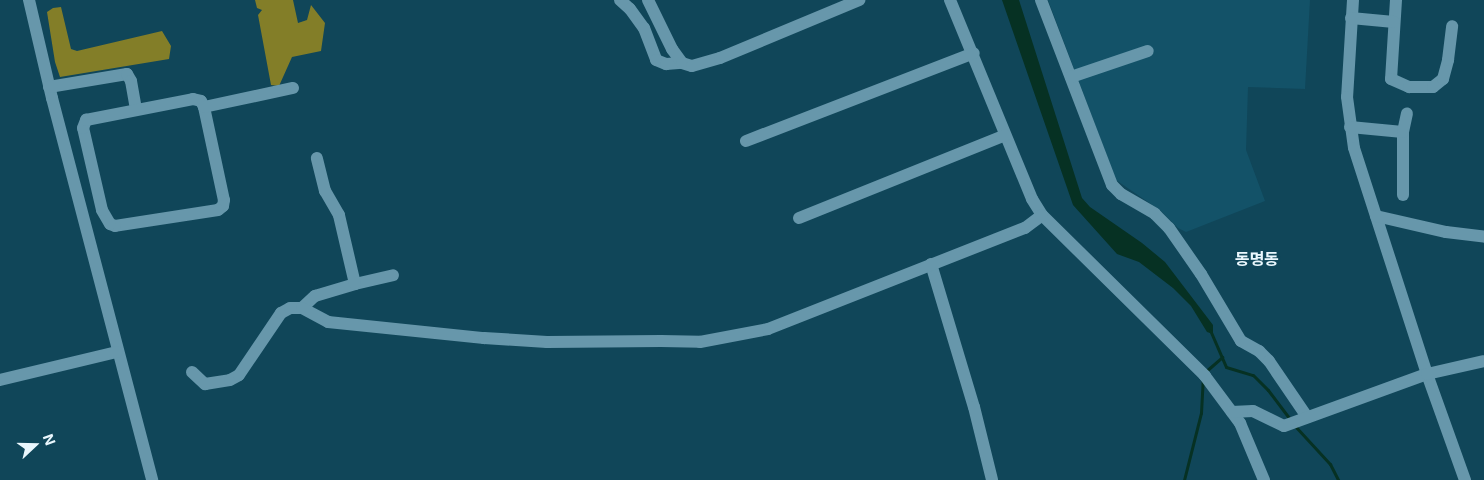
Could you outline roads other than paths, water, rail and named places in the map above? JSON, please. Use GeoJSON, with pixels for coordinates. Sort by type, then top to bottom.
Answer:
{"type":"FeatureCollection","features":[{"type":"Feature","properties":{"kind":"street"},"geometry":{"type":"LineString","coordinates":[[30,0],[50,87],[152,480]]}},
{"type":"Feature","properties":{"kind":"street"},"geometry":{"type":"LineString","coordinates":[[620,0],[630,9],[644,28],[656,60],[666,64],[682,62],[692,66],[720,58],[859,0]]}},
{"type":"Feature","properties":{"kind":"street"},"geometry":{"type":"LineString","coordinates":[[648,0],[672,49],[682,62]]}},
{"type":"Feature","properties":{"kind":"street"},"geometry":{"type":"LineString","coordinates":[[950,0],[974,53],[1032,199],[1042,215],[1204,375],[1232,412],[1264,480]]}},
{"type":"Feature","properties":{"kind":"street"},"geometry":{"type":"LineString","coordinates":[[1041,0],[1112,186],[1121,194],[1155,214],[1169,228],[1201,274],[1240,341],[1259,351],[1269,361],[1305,418]]}},
{"type":"Feature","properties":{"kind":"street"},"geometry":{"type":"LineString","coordinates":[[1353,0],[1347,97],[1350,128],[1361,174],[1427,374],[1465,480]]}},
{"type":"Feature","properties":{"kind":"street"},"geometry":{"type":"LineString","coordinates":[[1396,0],[1391,79],[1409,87],[1434,87],[1443,79],[1448,60],[1452,26]]}},
{"type":"Feature","properties":{"kind":"street"},"geometry":{"type":"LineString","coordinates":[[1351,18],[1394,22]]}},
{"type":"Feature","properties":{"kind":"street"},"geometry":{"type":"LineString","coordinates":[[1071,77],[1148,51]]}},
{"type":"Feature","properties":{"kind":"street"},"geometry":{"type":"LineString","coordinates":[[746,141],[974,53]]}},
{"type":"Feature","properties":{"kind":"street"},"geometry":{"type":"LineString","coordinates":[[50,87],[127,74],[131,81],[136,110]]}},
{"type":"Feature","properties":{"kind":"street"},"geometry":{"type":"LineString","coordinates":[[204,107],[293,88]]}},
{"type":"Feature","properties":{"kind":"street"},"geometry":{"type":"LineString","coordinates":[[192,99],[201,101],[204,107],[224,200],[223,206],[218,210],[115,226],[110,224],[102,210],[84,128],[86,120],[192,99]]}},
{"type":"Feature","properties":{"kind":"street"},"geometry":{"type":"LineString","coordinates":[[1403,195],[1403,132],[1406,113]]}},
{"type":"Feature","properties":{"kind":"street"},"geometry":{"type":"LineString","coordinates":[[1350,128],[1403,132]]}},
{"type":"Feature","properties":{"kind":"street"},"geometry":{"type":"LineString","coordinates":[[800,218],[1006,135]]}},
{"type":"Feature","properties":{"kind":"street"},"geometry":{"type":"LineString","coordinates":[[317,158],[325,191],[338,215],[355,284]]}},
{"type":"Feature","properties":{"kind":"street"},"geometry":{"type":"LineString","coordinates":[[192,372],[204,384],[230,380],[239,375],[281,313],[290,308],[302,308],[328,322],[484,338],[547,342],[700,342],[768,329],[1025,228],[1042,215]]}},
{"type":"Feature","properties":{"kind":"street"},"geometry":{"type":"LineString","coordinates":[[1376,216],[1446,232],[1484,237]]}},
{"type":"Feature","properties":{"kind":"street"},"geometry":{"type":"LineString","coordinates":[[931,264],[974,407],[992,480]]}},
{"type":"Feature","properties":{"kind":"street"},"geometry":{"type":"LineString","coordinates":[[302,308],[315,296],[392,275]]}},
{"type":"Feature","properties":{"kind":"street"},"geometry":{"type":"LineString","coordinates":[[0,380],[118,352]]}},
{"type":"Feature","properties":{"kind":"street"},"geometry":{"type":"LineString","coordinates":[[1232,412],[1253,411],[1284,426],[1427,374],[1484,361]]}},
{"type":"Feature","properties":{"kind":"waterway"},"geometry":{"type":"LineString","coordinates":[[1210,330],[1226,367],[1253,375],[1268,390],[1290,419]]}},
{"type":"Feature","properties":{"kind":"waterway"},"geometry":{"type":"LineString","coordinates":[[1205,372],[1222,357]]}},
{"type":"Feature","properties":{"kind":"waterway"},"geometry":{"type":"LineString","coordinates":[[1184,480],[1201,413],[1203,378]]}},
{"type":"Feature","properties":{"kind":"waterway"},"geometry":{"type":"LineString","coordinates":[[1295,426],[1330,464],[1338,480]]}},
{"type":"Feature","properties":{"kind":"district","name":"동명동"},"geometry":{"type":"Point","coordinates":[1257,259]}}]}
